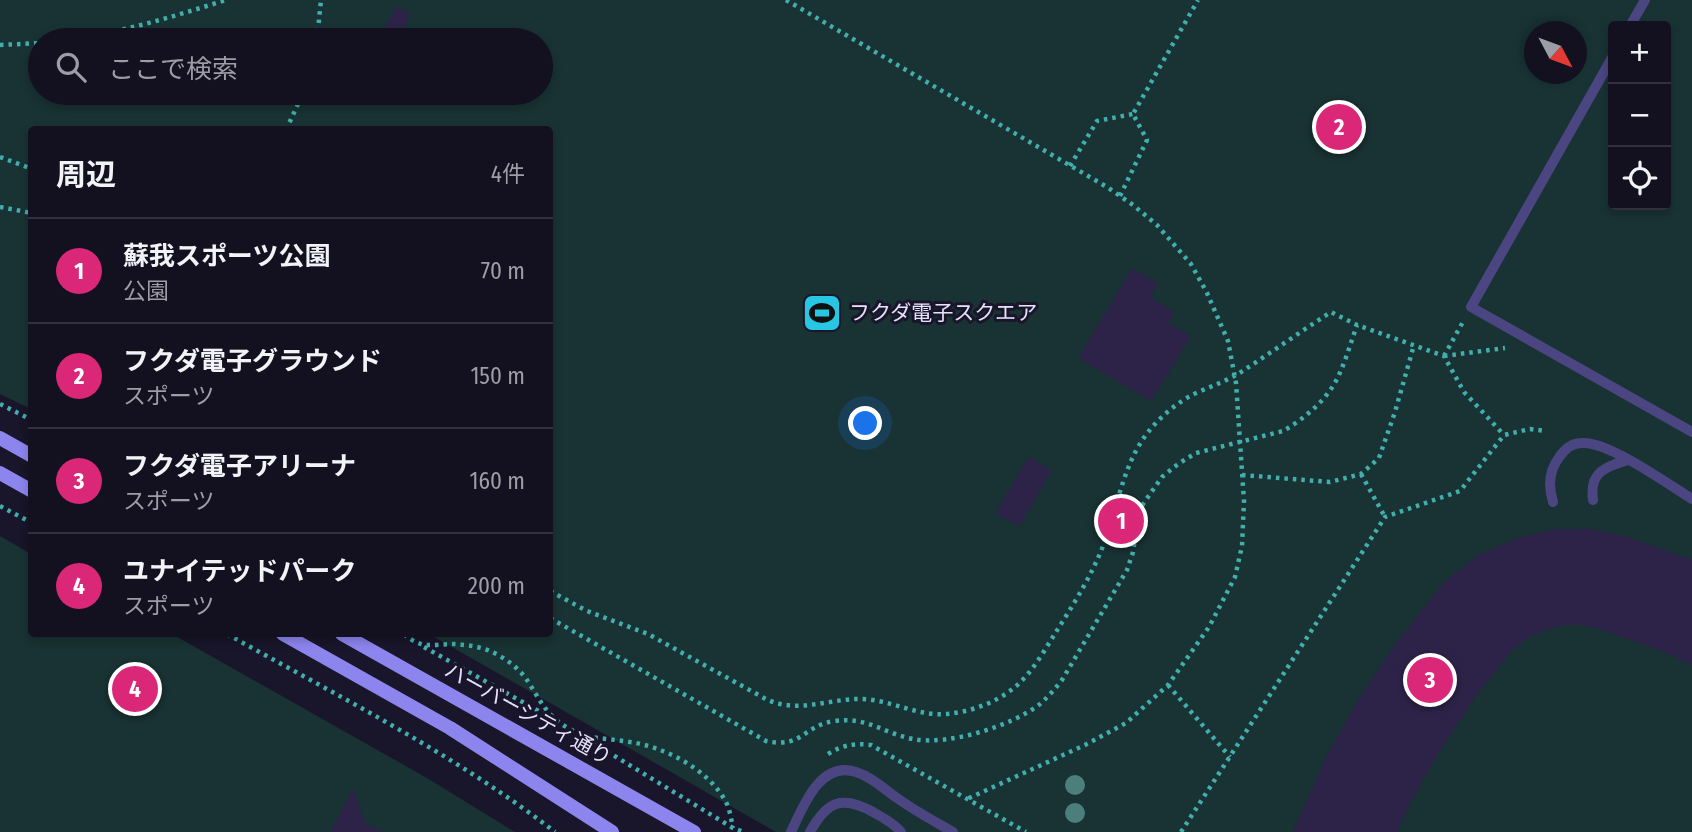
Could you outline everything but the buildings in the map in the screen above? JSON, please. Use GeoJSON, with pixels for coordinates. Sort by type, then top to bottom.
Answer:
{"type":"FeatureCollection","features":[{"type":"Feature","properties":{"kind":"street"},"geometry":{"type":"LineString","coordinates":[[0,438],[28,454]]}},
{"type":"Feature","properties":{"kind":"street"},"geometry":{"type":"LineString","coordinates":[[0,473],[28,489]]}},
{"type":"Feature","properties":{"kind":"street"},"geometry":{"type":"LineString","coordinates":[[288,637],[450,728],[612,832]]}},
{"type":"Feature","properties":{"kind":"street","name":"ハーバーシティ通り"},"geometry":{"type":"LineString","coordinates":[[347,637],[694,832]]}},
{"type":"Feature","properties":{"kind":"lane"},"geometry":{"type":"LineString","coordinates":[[1633,21],[1645,0]]}},
{"type":"Feature","properties":{"kind":"lane"},"geometry":{"type":"LineString","coordinates":[[1608,65],[1471,307],[1692,432]]}},
{"type":"Feature","properties":{"kind":"lane"},"geometry":{"type":"LineString","coordinates":[[1553,502],[1549,489],[1557,460],[1563,451],[1582,443],[1596,445],[1628,460],[1692,499]]}},
{"type":"Feature","properties":{"kind":"lane"},"geometry":{"type":"LineString","coordinates":[[1593,500],[1593,480],[1600,472],[1610,465],[1628,460]]}},
{"type":"Feature","properties":{"kind":"lane"},"geometry":{"type":"LineString","coordinates":[[791,832],[812,791],[831,774],[843,770],[866,776],[911,808],[953,832]]}},
{"type":"Feature","properties":{"kind":"lane"},"geometry":{"type":"LineString","coordinates":[[810,832],[822,813],[843,802],[864,807],[887,820],[901,832]]}},
{"type":"Feature","properties":{"kind":"path"},"geometry":{"type":"LineString","coordinates":[[132,28],[226,0]]}},
{"type":"Feature","properties":{"kind":"path"},"geometry":{"type":"LineString","coordinates":[[318,28],[320,0]]}},
{"type":"Feature","properties":{"kind":"path"},"geometry":{"type":"LineString","coordinates":[[786,0],[1121,196],[1157,225],[1175,244],[1200,278],[1228,341],[1235,375],[1241,442],[1244,501],[1242,546],[1235,577],[1209,627],[1168,685],[1126,723],[1085,745],[967,799]]}},
{"type":"Feature","properties":{"kind":"path"},"geometry":{"type":"LineString","coordinates":[[1070,166],[1097,121],[1133,114],[1198,0]]}},
{"type":"Feature","properties":{"kind":"path"},"geometry":{"type":"LineString","coordinates":[[0,45],[28,44]]}},
{"type":"Feature","properties":{"kind":"path"},"geometry":{"type":"LineString","coordinates":[[288,126],[297,105]]}},
{"type":"Feature","properties":{"kind":"path"},"geometry":{"type":"LineString","coordinates":[[1121,196],[1147,140],[1133,114]]}},
{"type":"Feature","properties":{"kind":"path"},"geometry":{"type":"LineString","coordinates":[[0,157],[28,168]]}},
{"type":"Feature","properties":{"kind":"path"},"geometry":{"type":"LineString","coordinates":[[0,207],[28,213]]}},
{"type":"Feature","properties":{"kind":"path"},"geometry":{"type":"LineString","coordinates":[[1444,356],[1471,307]]}},
{"type":"Feature","properties":{"kind":"path"},"geometry":{"type":"LineString","coordinates":[[553,593],[587,611],[648,634],[779,705],[801,706],[854,699],[872,700],[934,714],[953,713],[1001,697],[1022,681],[1042,654],[1092,571],[1139,446],[1151,429],[1184,400],[1235,375],[1331,312],[1357,325],[1444,356],[1535,344]]}},
{"type":"Feature","properties":{"kind":"path"},"geometry":{"type":"LineString","coordinates":[[553,620],[766,741],[785,744],[796,740],[815,726],[835,720],[873,724],[914,740],[957,738],[1010,722],[1038,706],[1062,680],[1128,570],[1138,518],[1152,490],[1162,478],[1196,453],[1283,431],[1294,425],[1329,391],[1337,378],[1357,325]]}},
{"type":"Feature","properties":{"kind":"path"},"geometry":{"type":"LineString","coordinates":[[1242,475],[1330,482],[1361,474],[1379,458],[1414,345]]}},
{"type":"Feature","properties":{"kind":"path"},"geometry":{"type":"LineString","coordinates":[[1444,356],[1464,392],[1504,435]]}},
{"type":"Feature","properties":{"kind":"path"},"geometry":{"type":"LineString","coordinates":[[0,404],[28,418]]}},
{"type":"Feature","properties":{"kind":"path"},"geometry":{"type":"LineString","coordinates":[[1181,832],[1385,517],[1460,491],[1504,435],[1530,429],[1546,431]]}},
{"type":"Feature","properties":{"kind":"path"},"geometry":{"type":"LineString","coordinates":[[1361,474],[1385,517]]}},
{"type":"Feature","properties":{"kind":"path"},"geometry":{"type":"LineString","coordinates":[[0,506],[28,521]]}},
{"type":"Feature","properties":{"kind":"path"},"geometry":{"type":"LineString","coordinates":[[232,637],[420,743],[521,806],[555,832]]}},
{"type":"Feature","properties":{"kind":"path"},"geometry":{"type":"LineString","coordinates":[[408,637],[571,729],[733,828],[744,832]]}},
{"type":"Feature","properties":{"kind":"path"},"geometry":{"type":"LineString","coordinates":[[415,642],[433,646],[472,645],[496,654],[524,676],[539,701],[560,723],[589,738],[631,742],[662,749],[677,756],[700,773],[720,793],[730,813],[733,828]]}},
{"type":"Feature","properties":{"kind":"path"},"geometry":{"type":"LineString","coordinates":[[1168,685],[1230,757]]}},
{"type":"Feature","properties":{"kind":"green space"},"geometry":{"type":"Polygon","coordinates":[[[0,0],[1692,0],[1692,832],[776,832],[434,637],[553,637],[553,126],[28,126],[28,408],[0,394],[0,0]]]}},
{"type":"Feature","properties":{"kind":"green space"},"geometry":{"type":"Polygon","coordinates":[[[0,536],[28,552],[28,637],[177,637],[427,778],[515,832],[0,832],[0,536]]]}},
{"type":"Feature","properties":{"kind":"place","name":"フクダ電子グラウンド"},"geometry":{"type":"Point","coordinates":[1339,127]}},
{"type":"Feature","properties":{"kind":"place","name":"フクダ電子スクエア"},"geometry":{"type":"Point","coordinates":[822,313]}},
{"type":"Feature","properties":{"kind":"place","name":"蘇我スポーツ公園"},"geometry":{"type":"Point","coordinates":[1121,521]}},
{"type":"Feature","properties":{"kind":"place","name":"フクダ電子アリーナ"},"geometry":{"type":"Point","coordinates":[1430,680]}},
{"type":"Feature","properties":{"kind":"place","name":"ユナイテッドパーク"},"geometry":{"type":"Point","coordinates":[135,689]}}]}
